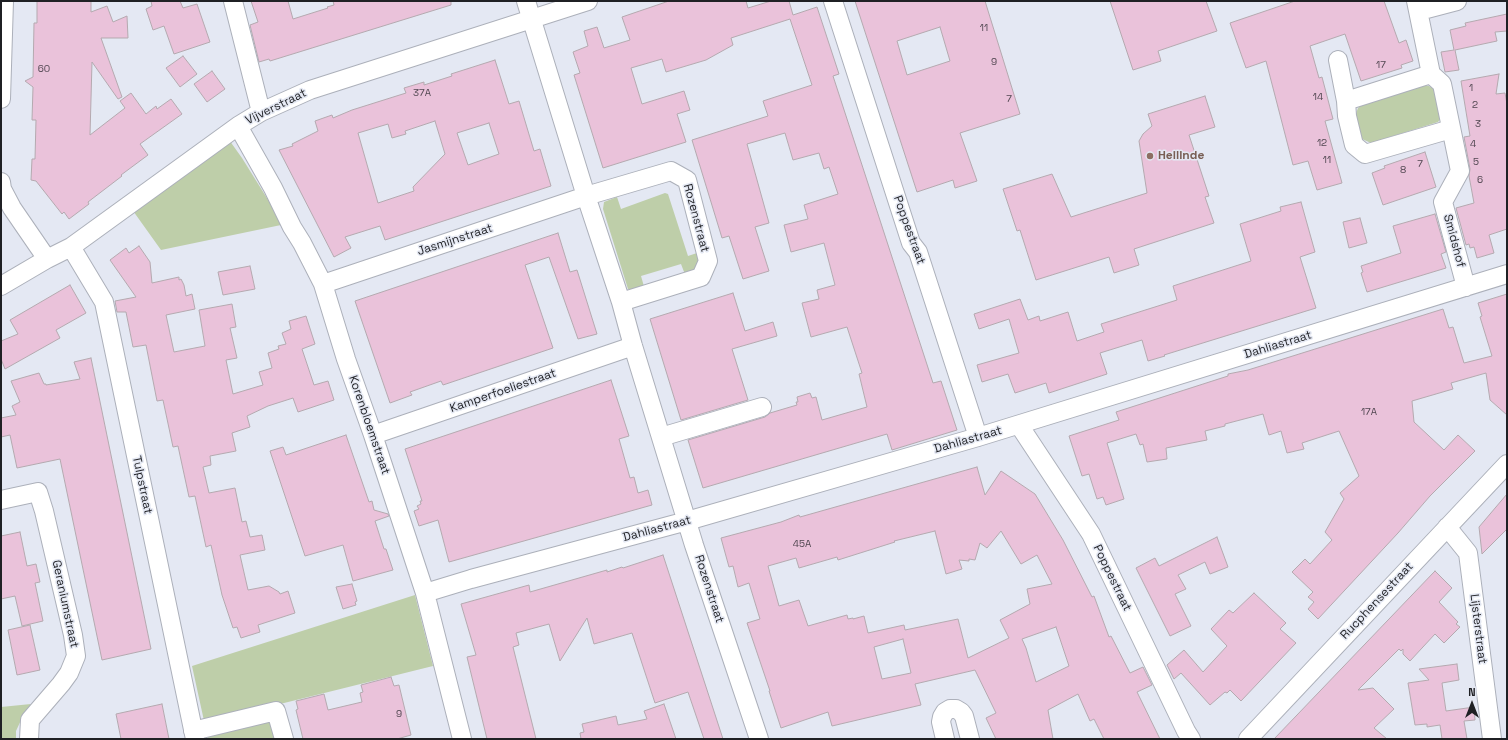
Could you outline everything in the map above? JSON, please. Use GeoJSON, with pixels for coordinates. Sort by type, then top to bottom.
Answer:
{"type":"FeatureCollection","features":[{"type":"Feature","properties":{"kind":"street"},"geometry":{"type":"LineString","coordinates":[[1,99],[4,1]]}},
{"type":"Feature","properties":{"kind":"street"},"geometry":{"type":"LineString","coordinates":[[233,1],[261,112]]}},
{"type":"Feature","properties":{"kind":"street","name":"Rozenstraat"},"geometry":{"type":"LineString","coordinates":[[526,1],[586,196],[621,302],[633,346],[687,521],[758,739]]}},
{"type":"Feature","properties":{"kind":"street","name":"Vijverstraat"},"geometry":{"type":"LineString","coordinates":[[1,286],[71,247],[238,126],[261,112],[310,90],[588,1]]}},
{"type":"Feature","properties":{"kind":"street","name":"Poppestraat"},"geometry":{"type":"LineString","coordinates":[[833,1],[911,243],[918,252],[978,437]]}},
{"type":"Feature","properties":{"kind":"street"},"geometry":{"type":"LineString","coordinates":[[1418,6],[1457,1]]}},
{"type":"Feature","properties":{"kind":"street","name":"Smidshof"},"geometry":{"type":"LineString","coordinates":[[1418,6],[1431,74],[1442,84],[1460,170],[1443,202],[1466,287]]}},
{"type":"Feature","properties":{"kind":"street"},"geometry":{"type":"LineString","coordinates":[[1338,60],[1346,101],[1347,116],[1354,145],[1365,154],[1451,129]]}},
{"type":"Feature","properties":{"kind":"street"},"geometry":{"type":"LineString","coordinates":[[1346,101],[1431,74]]}},
{"type":"Feature","properties":{"kind":"street","name":"Korenbloemstraat"},"geometry":{"type":"LineString","coordinates":[[238,126],[273,188],[292,228],[302,243],[323,284],[346,360],[373,435],[425,593],[462,739]]}},
{"type":"Feature","properties":{"kind":"street","name":"Rozenstraat"},"geometry":{"type":"LineString","coordinates":[[586,196],[671,171],[687,180],[708,261],[701,277],[621,302]]}},
{"type":"Feature","properties":{"kind":"street"},"geometry":{"type":"LineString","coordinates":[[1,182],[2,189],[12,208],[47,259]]}},
{"type":"Feature","properties":{"kind":"street","name":"Jasmijnstraat"},"geometry":{"type":"LineString","coordinates":[[323,284],[586,196]]}},
{"type":"Feature","properties":{"kind":"street","name":"Tulpstraat"},"geometry":{"type":"LineString","coordinates":[[71,247],[104,302],[194,735],[276,711],[284,739]]}},
{"type":"Feature","properties":{"kind":"street","name":"Dahliastraat"},"geometry":{"type":"LineString","coordinates":[[425,593],[471,579],[687,521],[1019,425],[1507,274]]}},
{"type":"Feature","properties":{"kind":"street","name":"Kamperfoeliestraat"},"geometry":{"type":"LineString","coordinates":[[373,435],[633,346]]}},
{"type":"Feature","properties":{"kind":"street"},"geometry":{"type":"LineString","coordinates":[[662,437],[762,407]]}},
{"type":"Feature","properties":{"kind":"street","name":"Poppestraat"},"geometry":{"type":"LineString","coordinates":[[1019,425],[1092,534],[1191,739]]}},
{"type":"Feature","properties":{"kind":"street","name":"Rucphensestraat"},"geometry":{"type":"LineString","coordinates":[[1248,739],[1507,464]]}},
{"type":"Feature","properties":{"kind":"street","name":"Geraniumstraat"},"geometry":{"type":"LineString","coordinates":[[1,500],[38,492],[44,511],[73,635],[76,656],[70,673],[30,720],[29,739]]}},
{"type":"Feature","properties":{"kind":"street","name":"Lijsterstraat"},"geometry":{"type":"LineString","coordinates":[[1447,527],[1468,553],[1492,739]]}},
{"type":"Feature","properties":{"kind":"street"},"geometry":{"type":"LineString","coordinates":[[945,739],[942,717],[945,712],[950,709],[956,709],[964,716],[970,739]]}},
{"type":"Feature","properties":{"kind":"green space"},"geometry":{"type":"Polygon","coordinates":[[[1420,85],[1429,86],[1435,90],[1443,115],[1438,122],[1371,143],[1362,139],[1355,116],[1358,108],[1363,104],[1420,85]]]}},
{"type":"Feature","properties":{"kind":"green space"},"geometry":{"type":"Polygon","coordinates":[[[227,137],[270,203],[281,225],[161,250],[131,208],[227,137]]]}},
{"type":"Feature","properties":{"kind":"green space"},"geometry":{"type":"Polygon","coordinates":[[[665,193],[668,194],[688,256],[700,252],[701,257],[696,269],[686,277],[681,264],[641,276],[645,290],[636,292],[628,289],[603,209],[604,202],[617,197],[621,209],[665,193]]]}},
{"type":"Feature","properties":{"kind":"green space"},"geometry":{"type":"Polygon","coordinates":[[[415,595],[433,666],[272,706],[280,739],[208,739],[192,666],[415,595]]]}},
{"type":"Feature","properties":{"kind":"green space"},"geometry":{"type":"Polygon","coordinates":[[[31,704],[16,731],[16,739],[1,739],[1,707],[31,704]]]}},
{"type":"Feature","properties":{"kind":"building"},"geometry":{"type":"Polygon","coordinates":[[[37,1],[91,1],[91,12],[107,6],[113,22],[127,16],[128,38],[101,38],[122,97],[118,99],[92,62],[90,135],[125,108],[120,101],[131,93],[146,114],[156,106],[157,109],[171,99],[182,114],[140,144],[148,155],[121,175],[122,176],[88,202],[89,204],[69,219],[64,212],[62,214],[36,181],[31,180],[32,159],[35,159],[36,120],[32,120],[33,87],[25,81],[33,77],[34,23],[37,23],[37,1]]]}},
{"type":"Feature","properties":{"kind":"building"},"geometry":{"type":"Polygon","coordinates":[[[151,1],[180,1],[183,8],[197,4],[210,42],[174,54],[164,26],[153,30],[146,9],[152,6],[151,1]]]}},
{"type":"Feature","properties":{"kind":"building"},"geometry":{"type":"Polygon","coordinates":[[[251,1],[288,1],[293,19],[328,8],[327,7],[334,5],[333,1],[451,1],[451,5],[270,61],[269,59],[259,62],[250,25],[258,22],[251,1]]]}},
{"type":"Feature","properties":{"kind":"building"},"geometry":{"type":"Polygon","coordinates":[[[669,1],[746,1],[748,8],[771,1],[789,1],[793,15],[817,7],[839,74],[833,76],[933,383],[941,381],[957,430],[892,450],[887,434],[703,488],[688,440],[765,417],[770,413],[797,405],[797,397],[810,393],[812,398],[816,397],[822,420],[867,407],[859,374],[862,373],[847,327],[811,337],[802,303],[819,299],[817,290],[835,285],[824,243],[791,252],[784,225],[808,219],[804,205],[838,194],[829,167],[824,169],[819,153],[793,160],[785,133],[747,144],[769,223],[755,227],[769,271],[743,279],[729,236],[722,238],[692,140],[768,116],[763,101],[812,85],[790,19],[731,38],[733,45],[706,60],[666,72],[662,59],[631,68],[642,104],[684,91],[690,110],[677,114],[686,142],[603,168],[574,75],[580,73],[573,52],[588,46],[584,31],[597,27],[604,48],[630,40],[622,17],[669,1]]]}},
{"type":"Feature","properties":{"kind":"building"},"geometry":{"type":"Polygon","coordinates":[[[855,1],[985,1],[1020,114],[960,133],[977,181],[955,188],[953,180],[917,192],[855,1]],[[940,27],[897,41],[907,75],[950,61],[940,27]]]}},
{"type":"Feature","properties":{"kind":"building"},"geometry":{"type":"Polygon","coordinates":[[[1110,1],[1206,1],[1217,31],[1158,51],[1161,61],[1133,70],[1110,1]]]}},
{"type":"Feature","properties":{"kind":"building"},"geometry":{"type":"Polygon","coordinates":[[[1295,1],[1384,1],[1399,43],[1406,40],[1413,61],[1401,65],[1402,68],[1361,81],[1345,34],[1310,46],[1319,78],[1322,77],[1333,119],[1325,121],[1342,183],[1317,190],[1308,161],[1293,165],[1266,61],[1246,68],[1230,23],[1295,1]]]}},
{"type":"Feature","properties":{"kind":"building"},"geometry":{"type":"Polygon","coordinates":[[[1507,14],[1507,31],[1495,32],[1497,41],[1455,50],[1459,70],[1445,72],[1441,52],[1454,50],[1450,30],[1466,26],[1465,23],[1507,14]]]}},
{"type":"Feature","properties":{"kind":"building"},"geometry":{"type":"Polygon","coordinates":[[[183,56],[197,74],[180,87],[166,68],[183,56]]]}},
{"type":"Feature","properties":{"kind":"building"},"geometry":{"type":"Polygon","coordinates":[[[495,60],[509,104],[519,101],[534,151],[540,149],[551,186],[385,240],[380,226],[345,237],[351,248],[334,257],[279,150],[293,146],[292,144],[318,131],[315,121],[332,115],[333,118],[352,110],[406,93],[404,88],[424,82],[424,85],[452,76],[451,74],[495,60]],[[435,121],[405,131],[406,134],[392,138],[388,124],[358,133],[378,203],[414,191],[413,187],[445,154],[435,121]],[[489,123],[457,133],[468,165],[499,154],[489,123]]]}},
{"type":"Feature","properties":{"kind":"building"},"geometry":{"type":"Polygon","coordinates":[[[212,71],[225,89],[207,102],[194,84],[212,71]]]}},
{"type":"Feature","properties":{"kind":"building"},"geometry":{"type":"Polygon","coordinates":[[[1499,74],[1496,94],[1505,93],[1507,104],[1507,229],[1489,235],[1494,253],[1477,258],[1474,247],[1470,248],[1469,244],[1466,245],[1456,208],[1474,203],[1464,137],[1470,136],[1461,81],[1499,74]]]}},
{"type":"Feature","properties":{"kind":"building"},"geometry":{"type":"Polygon","coordinates":[[[1205,96],[1215,127],[1189,135],[1209,196],[1205,197],[1214,223],[1134,249],[1139,265],[1114,273],[1109,257],[1036,280],[1020,230],[1017,231],[1003,189],[1052,174],[1071,217],[1147,193],[1139,141],[1143,134],[1152,126],[1148,114],[1205,96]]]}},
{"type":"Feature","properties":{"kind":"building"},"geometry":{"type":"Polygon","coordinates":[[[1425,152],[1436,187],[1383,205],[1372,173],[1385,168],[1384,166],[1425,152]]]}},
{"type":"Feature","properties":{"kind":"building"},"geometry":{"type":"Polygon","coordinates":[[[1301,202],[1315,252],[1300,257],[1316,308],[1148,361],[1142,340],[1100,353],[1107,374],[1049,393],[1046,383],[1015,393],[1008,374],[982,382],[977,365],[1019,353],[1009,319],[979,329],[974,314],[1020,299],[1028,320],[1039,316],[1040,321],[1068,312],[1077,341],[1104,332],[1101,324],[1177,300],[1173,286],[1251,261],[1240,224],[1281,211],[1280,207],[1301,202]]]}},
{"type":"Feature","properties":{"kind":"building"},"geometry":{"type":"Polygon","coordinates":[[[1435,214],[1446,252],[1441,254],[1446,268],[1367,292],[1361,273],[1363,272],[1361,266],[1401,253],[1393,226],[1435,214]]]}},
{"type":"Feature","properties":{"kind":"building"},"geometry":{"type":"Polygon","coordinates":[[[1360,218],[1367,243],[1349,248],[1343,222],[1360,218]]]}},
{"type":"Feature","properties":{"kind":"building"},"geometry":{"type":"Polygon","coordinates":[[[558,233],[570,272],[577,270],[597,334],[578,339],[549,257],[525,265],[553,348],[443,385],[441,381],[410,392],[412,395],[390,403],[355,301],[558,233]]]}},
{"type":"Feature","properties":{"kind":"building"},"geometry":{"type":"Polygon","coordinates":[[[139,246],[150,262],[152,283],[179,277],[179,280],[181,279],[184,285],[186,296],[192,294],[195,309],[166,315],[174,352],[205,346],[199,310],[232,304],[236,327],[230,328],[237,358],[226,360],[233,394],[263,385],[259,372],[272,368],[268,353],[279,349],[278,346],[286,344],[282,333],[291,329],[289,321],[306,316],[315,344],[302,349],[314,385],[328,381],[334,400],[298,412],[293,398],[268,406],[247,416],[250,427],[232,433],[236,451],[210,456],[211,465],[203,467],[209,493],[235,488],[242,522],[246,521],[250,537],[262,535],[265,550],[240,555],[248,590],[269,586],[280,594],[288,591],[295,613],[258,625],[260,632],[241,638],[237,627],[233,628],[222,595],[211,545],[206,547],[195,496],[189,497],[178,446],[173,447],[163,400],[157,401],[146,345],[133,347],[126,312],[117,312],[115,301],[136,297],[110,260],[126,248],[129,253],[139,246]]]}},
{"type":"Feature","properties":{"kind":"building"},"geometry":{"type":"Polygon","coordinates":[[[250,266],[255,289],[223,295],[218,272],[250,266]]]}},
{"type":"Feature","properties":{"kind":"building"},"geometry":{"type":"Polygon","coordinates":[[[70,285],[86,313],[56,330],[60,338],[5,369],[1,359],[1,341],[18,334],[10,320],[70,285]]]}},
{"type":"Feature","properties":{"kind":"building"},"geometry":{"type":"Polygon","coordinates":[[[733,293],[745,331],[773,322],[777,336],[732,349],[748,400],[681,420],[650,319],[733,293]]]}},
{"type":"Feature","properties":{"kind":"building"},"geometry":{"type":"Polygon","coordinates":[[[1507,294],[1507,415],[1490,400],[1486,373],[1451,383],[1453,389],[1412,401],[1414,422],[1444,450],[1458,435],[1475,451],[1430,496],[1398,533],[1318,619],[1308,609],[1314,602],[1308,597],[1313,592],[1292,572],[1305,559],[1310,564],[1332,540],[1325,532],[1344,499],[1340,493],[1359,476],[1339,431],[1302,443],[1304,449],[1287,453],[1281,431],[1269,435],[1263,414],[1205,431],[1207,440],[1166,448],[1167,459],[1147,462],[1143,444],[1140,445],[1136,434],[1107,443],[1124,499],[1106,505],[1103,497],[1097,499],[1089,474],[1082,476],[1069,436],[1119,420],[1116,412],[1228,376],[1228,374],[1248,370],[1443,309],[1449,328],[1453,327],[1464,363],[1492,356],[1480,317],[1482,316],[1478,303],[1507,294]]]}},
{"type":"Feature","properties":{"kind":"building"},"geometry":{"type":"Polygon","coordinates":[[[91,358],[151,649],[102,660],[60,459],[17,468],[10,435],[1,437],[1,418],[16,415],[12,406],[20,402],[11,381],[39,373],[44,384],[46,385],[80,379],[74,362],[91,358]]]}},
{"type":"Feature","properties":{"kind":"building"},"geometry":{"type":"Polygon","coordinates":[[[611,380],[629,436],[619,439],[630,478],[634,477],[638,493],[648,490],[652,505],[449,562],[438,520],[419,526],[414,511],[419,509],[417,506],[421,504],[420,501],[422,501],[405,449],[611,380]]]}},
{"type":"Feature","properties":{"kind":"building"},"geometry":{"type":"Polygon","coordinates":[[[346,435],[369,502],[372,501],[374,510],[388,514],[389,516],[375,521],[384,549],[386,549],[393,570],[353,581],[343,545],[305,556],[270,451],[283,447],[286,455],[346,435]]]}},
{"type":"Feature","properties":{"kind":"building"},"geometry":{"type":"Polygon","coordinates":[[[977,467],[985,495],[1001,471],[1035,494],[1063,540],[1092,597],[1094,596],[1109,637],[1111,636],[1130,673],[1143,667],[1152,685],[1137,692],[1160,739],[1104,739],[1094,719],[1090,721],[1078,694],[1048,710],[1053,739],[996,739],[986,718],[996,713],[975,670],[915,684],[921,705],[832,726],[828,712],[781,728],[747,623],[760,619],[749,583],[738,587],[733,566],[729,567],[721,538],[781,522],[799,515],[800,517],[977,467]],[[935,531],[894,541],[895,542],[838,560],[837,557],[799,568],[796,558],[768,566],[779,606],[799,600],[808,626],[847,615],[848,619],[864,616],[868,633],[904,625],[905,630],[958,619],[968,658],[1009,638],[1000,620],[1030,604],[1027,589],[1052,584],[1037,555],[1021,564],[1001,531],[987,548],[980,543],[975,560],[959,560],[962,569],[946,574],[935,531]],[[1056,627],[1022,639],[1036,682],[1069,666],[1056,627]],[[903,639],[874,647],[882,679],[911,673],[903,639]]]}},
{"type":"Feature","properties":{"kind":"building"},"geometry":{"type":"Polygon","coordinates":[[[1507,494],[1507,529],[1482,554],[1479,527],[1507,494]]]}},
{"type":"Feature","properties":{"kind":"building"},"geometry":{"type":"Polygon","coordinates":[[[20,532],[27,566],[36,564],[40,582],[35,583],[43,621],[22,626],[15,596],[1,599],[1,536],[20,532]]]}},
{"type":"Feature","properties":{"kind":"building"},"geometry":{"type":"Polygon","coordinates":[[[1217,537],[1228,567],[1210,574],[1205,562],[1178,575],[1186,589],[1175,594],[1191,626],[1170,636],[1136,568],[1155,558],[1159,566],[1217,537]]]}},
{"type":"Feature","properties":{"kind":"building"},"geometry":{"type":"Polygon","coordinates":[[[663,555],[723,739],[704,739],[688,692],[655,703],[632,633],[594,644],[587,618],[560,661],[549,624],[516,633],[519,645],[513,647],[536,739],[487,739],[467,657],[476,655],[461,604],[529,585],[530,592],[607,570],[607,572],[622,567],[623,568],[663,555]]]}},
{"type":"Feature","properties":{"kind":"building"},"geometry":{"type":"Polygon","coordinates":[[[1435,571],[1452,588],[1439,602],[1458,622],[1456,624],[1460,627],[1444,643],[1435,634],[1410,661],[1403,654],[1403,649],[1401,651],[1399,649],[1358,690],[1373,688],[1394,709],[1374,728],[1387,739],[1274,739],[1435,571]]]}},
{"type":"Feature","properties":{"kind":"building"},"geometry":{"type":"Polygon","coordinates":[[[352,584],[357,601],[355,602],[356,605],[343,609],[336,587],[352,584]]]}},
{"type":"Feature","properties":{"kind":"building"},"geometry":{"type":"Polygon","coordinates":[[[1254,593],[1286,623],[1280,629],[1296,643],[1241,701],[1230,690],[1227,693],[1225,692],[1210,705],[1181,673],[1174,679],[1167,665],[1184,650],[1203,672],[1227,646],[1211,629],[1229,610],[1233,613],[1254,593]]]}},
{"type":"Feature","properties":{"kind":"building"},"geometry":{"type":"Polygon","coordinates":[[[30,625],[40,670],[17,675],[8,630],[30,625]]]}},
{"type":"Feature","properties":{"kind":"building"},"geometry":{"type":"Polygon","coordinates":[[[1457,664],[1459,680],[1442,683],[1446,711],[1474,707],[1475,720],[1464,721],[1467,739],[1442,739],[1440,725],[1427,727],[1427,724],[1415,725],[1408,683],[1429,680],[1419,669],[1457,664]]]}},
{"type":"Feature","properties":{"kind":"building"},"geometry":{"type":"Polygon","coordinates":[[[391,677],[394,686],[399,685],[411,735],[397,739],[303,739],[296,710],[298,709],[296,701],[324,694],[328,710],[362,702],[360,693],[363,692],[361,685],[391,677]]]}},
{"type":"Feature","properties":{"kind":"building"},"geometry":{"type":"Polygon","coordinates":[[[162,704],[169,739],[121,739],[116,714],[162,704]]]}},
{"type":"Feature","properties":{"kind":"building"},"geometry":{"type":"Polygon","coordinates":[[[664,704],[676,739],[581,739],[580,733],[584,732],[582,724],[616,716],[618,725],[647,719],[644,711],[664,704]]]}},
{"type":"Feature","properties":{"kind":"place","name":"Heilinde"},"geometry":{"type":"Point","coordinates":[1150,156]}}]}
